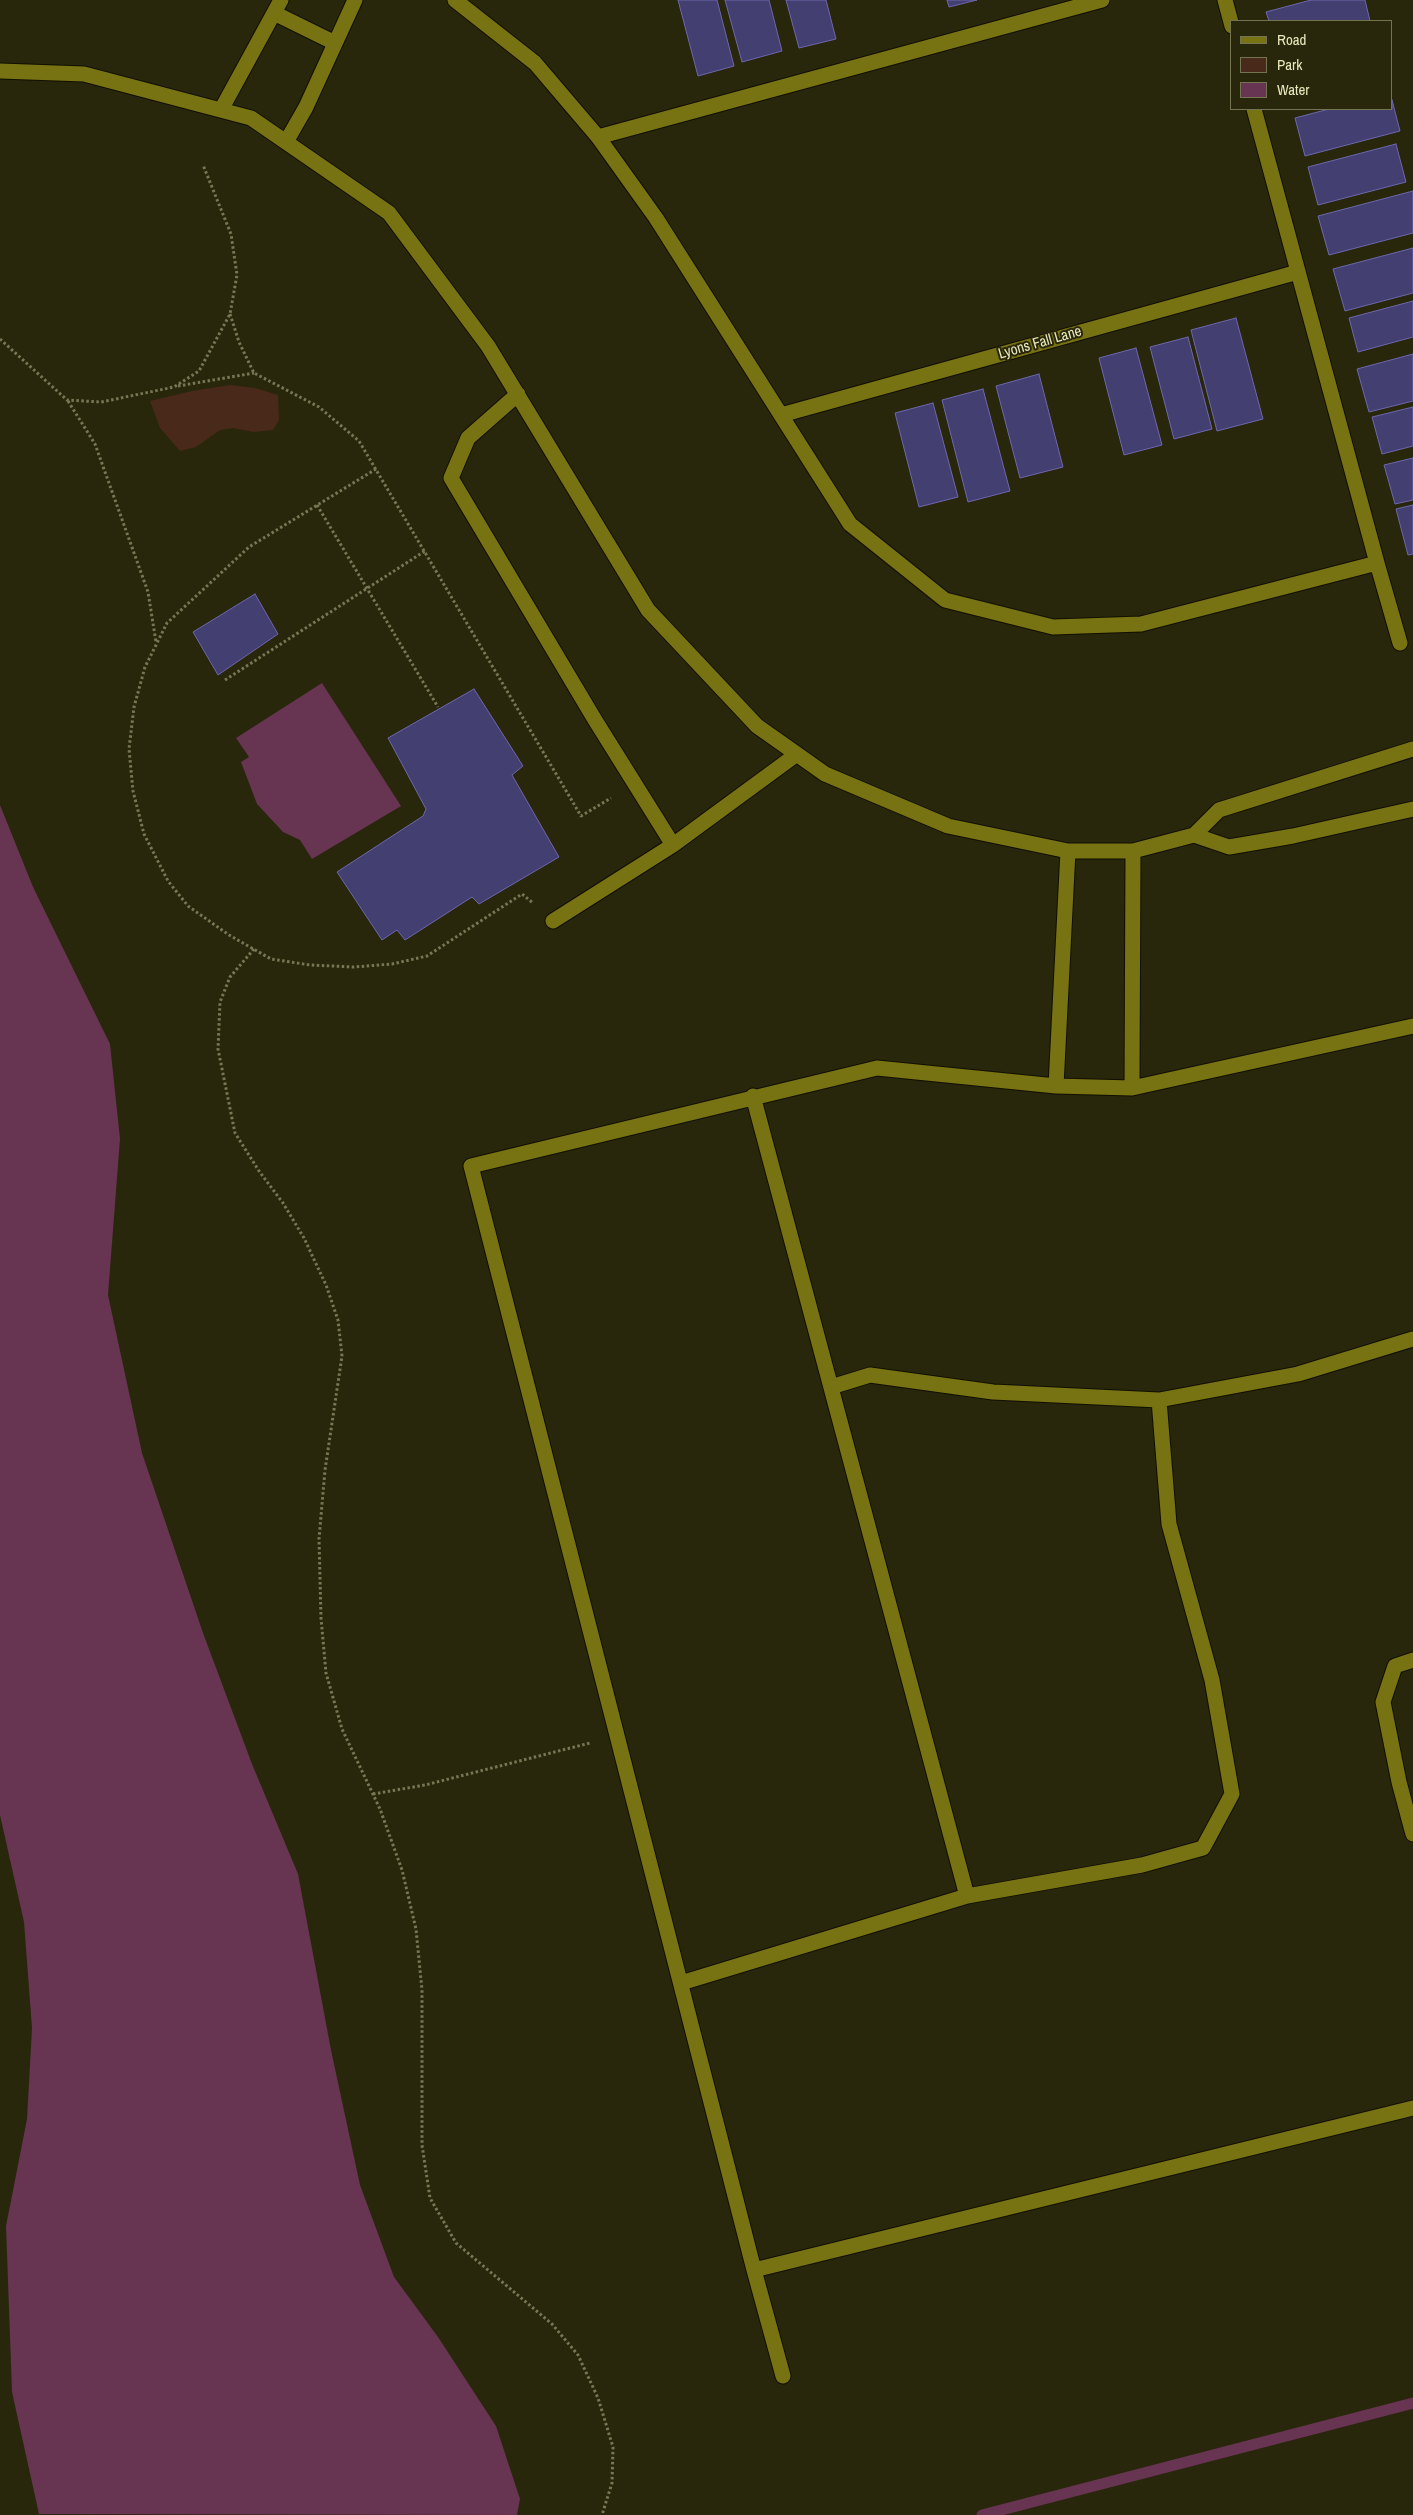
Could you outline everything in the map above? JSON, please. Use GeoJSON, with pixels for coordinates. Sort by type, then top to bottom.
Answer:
{"type":"FeatureCollection","features":[{"type":"Feature","properties":{"kind":"street"},"geometry":{"type":"LineString","coordinates":[[286,142],[306,107],[355,0]]}},
{"type":"Feature","properties":{"kind":"street"},"geometry":{"type":"LineString","coordinates":[[455,0],[535,63],[598,137],[656,218],[850,524],[945,600],[1053,627],[1141,624],[1377,563]]}},
{"type":"Feature","properties":{"kind":"street"},"geometry":{"type":"LineString","coordinates":[[598,137],[1102,0]]}},
{"type":"Feature","properties":{"kind":"street"},"geometry":{"type":"LineString","coordinates":[[1225,0],[1230,20]]}},
{"type":"Feature","properties":{"kind":"street"},"geometry":{"type":"LineString","coordinates":[[221,110],[277,6],[335,43]]}},
{"type":"Feature","properties":{"kind":"street"},"geometry":{"type":"LineString","coordinates":[[0,71],[84,74],[251,118],[389,213],[488,346],[648,610],[757,726],[825,774],[948,826],[1068,851],[1133,851],[1194,835],[1220,810],[1413,749]]}},
{"type":"Feature","properties":{"kind":"street"},"geometry":{"type":"LineString","coordinates":[[1254,110],[1400,643]]}},
{"type":"Feature","properties":{"kind":"street","name":"Lyons Fall Lane"},"geometry":{"type":"LineString","coordinates":[[781,415],[1298,272]]}},
{"type":"Feature","properties":{"kind":"street"},"geometry":{"type":"LineString","coordinates":[[518,394],[468,438],[451,478],[634,784],[673,845]]}},
{"type":"Feature","properties":{"kind":"street"},"geometry":{"type":"LineString","coordinates":[[553,921],[673,845],[797,754]]}},
{"type":"Feature","properties":{"kind":"street"},"geometry":{"type":"LineString","coordinates":[[1194,835],[1229,846],[1293,836],[1413,808]]}},
{"type":"Feature","properties":{"kind":"street"},"geometry":{"type":"LineString","coordinates":[[1056,1086],[1068,851]]}},
{"type":"Feature","properties":{"kind":"street"},"geometry":{"type":"LineString","coordinates":[[1132,1088],[1133,851]]}},
{"type":"Feature","properties":{"kind":"street"},"geometry":{"type":"LineString","coordinates":[[783,2376],[754,2270],[471,1166],[753,1096],[877,1068],[1056,1086],[1132,1088],[1413,1026]]}},
{"type":"Feature","properties":{"kind":"street"},"geometry":{"type":"LineString","coordinates":[[753,1096],[967,1896]]}},
{"type":"Feature","properties":{"kind":"street"},"geometry":{"type":"LineString","coordinates":[[831,1387],[870,1376],[993,1392],[1159,1400],[1298,1374],[1413,1339]]}},
{"type":"Feature","properties":{"kind":"street"},"geometry":{"type":"LineString","coordinates":[[681,1983],[967,1896],[1142,1865],[1202,1848],[1232,1794],[1212,1680],[1169,1524],[1159,1400]]}},
{"type":"Feature","properties":{"kind":"street"},"geometry":{"type":"LineString","coordinates":[[1413,1660],[1394,1666],[1384,1702],[1399,1782],[1413,1834]]}},
{"type":"Feature","properties":{"kind":"street"},"geometry":{"type":"LineString","coordinates":[[754,2270],[1413,2108]]}},
{"type":"Feature","properties":{"kind":"path"},"geometry":{"type":"LineString","coordinates":[[174,387],[199,371],[230,314],[237,275],[231,234],[203,165]]}},
{"type":"Feature","properties":{"kind":"path"},"geometry":{"type":"LineString","coordinates":[[230,314],[239,342],[254,373],[319,407],[359,441],[581,816],[634,784]]}},
{"type":"Feature","properties":{"kind":"path"},"geometry":{"type":"LineString","coordinates":[[0,339],[68,400],[95,444],[148,592],[156,643]]}},
{"type":"Feature","properties":{"kind":"path"},"geometry":{"type":"LineString","coordinates":[[68,400],[101,402],[254,373]]}},
{"type":"Feature","properties":{"kind":"path"},"geometry":{"type":"LineString","coordinates":[[376,469],[249,547],[167,623],[145,667],[134,707],[129,749],[133,791],[144,834],[168,881],[188,906],[271,959],[310,966],[354,967],[392,964],[427,956],[522,894],[553,921]]}},
{"type":"Feature","properties":{"kind":"path"},"geometry":{"type":"LineString","coordinates":[[317,505],[438,707]]}},
{"type":"Feature","properties":{"kind":"path"},"geometry":{"type":"LineString","coordinates":[[224,680],[366,587],[425,551]]}},
{"type":"Feature","properties":{"kind":"path"},"geometry":{"type":"LineString","coordinates":[[254,949],[230,977],[220,1002],[218,1049],[235,1133],[259,1171],[283,1203],[304,1238],[326,1285],[338,1320],[342,1356],[325,1470],[320,1529],[321,1618],[326,1673],[342,1729],[372,1794],[402,1870],[416,1929],[422,1990],[422,2145],[430,2198],[456,2243],[552,2324],[578,2355],[598,2398],[613,2447],[612,2483],[602,2515]]}},
{"type":"Feature","properties":{"kind":"path"},"geometry":{"type":"LineString","coordinates":[[372,1794],[425,1785],[617,1736]]}},
{"type":"Feature","properties":{"kind":"green space"},"geometry":{"type":"Polygon","coordinates":[[[230,385],[255,388],[278,395],[279,420],[273,430],[254,432],[233,428],[220,430],[196,447],[180,451],[160,428],[150,401],[192,391],[230,385]]]}},
{"type":"Feature","properties":{"kind":"water"},"geometry":{"type":"Polygon","coordinates":[[[322,683],[401,806],[312,859],[300,840],[283,832],[257,804],[241,762],[249,757],[236,738],[322,683]]]}},
{"type":"Feature","properties":{"kind":"water"},"geometry":{"type":"Polygon","coordinates":[[[0,805],[33,887],[110,1044],[120,1139],[108,1295],[142,1453],[203,1633],[252,1764],[298,1874],[331,2050],[360,2185],[394,2277],[438,2337],[496,2426],[520,2499],[517,2515],[39,2514],[12,2392],[6,2226],[27,2119],[32,2028],[24,1922],[0,1815],[0,805]]]}},
{"type":"Feature","properties":{"kind":"building"},"geometry":{"type":"Polygon","coordinates":[[[678,0],[717,0],[734,66],[698,76],[678,0]]]}},
{"type":"Feature","properties":{"kind":"building"},"geometry":{"type":"Polygon","coordinates":[[[725,0],[769,0],[782,51],[742,62],[725,0]]]}},
{"type":"Feature","properties":{"kind":"building"},"geometry":{"type":"Polygon","coordinates":[[[786,0],[826,0],[836,39],[799,48],[786,0]]]}},
{"type":"Feature","properties":{"kind":"building"},"geometry":{"type":"Polygon","coordinates":[[[947,0],[977,0],[949,7],[947,0]]]}},
{"type":"Feature","properties":{"kind":"building"},"geometry":{"type":"Polygon","coordinates":[[[1311,0],[1365,0],[1370,20],[1269,20],[1266,12],[1311,0]]]}},
{"type":"Feature","properties":{"kind":"building"},"geometry":{"type":"Polygon","coordinates":[[[1393,104],[1400,131],[1305,156],[1295,118],[1325,110],[1393,110],[1393,104]]]}},
{"type":"Feature","properties":{"kind":"building"},"geometry":{"type":"Polygon","coordinates":[[[1396,144],[1406,182],[1318,205],[1308,167],[1396,144]]]}},
{"type":"Feature","properties":{"kind":"building"},"geometry":{"type":"Polygon","coordinates":[[[1413,191],[1413,233],[1329,255],[1318,216],[1413,191]]]}},
{"type":"Feature","properties":{"kind":"building"},"geometry":{"type":"Polygon","coordinates":[[[1413,248],[1413,293],[1345,311],[1333,269],[1413,248]]]}},
{"type":"Feature","properties":{"kind":"building"},"geometry":{"type":"Polygon","coordinates":[[[1413,301],[1413,337],[1358,352],[1349,318],[1413,301]]]}},
{"type":"Feature","properties":{"kind":"building"},"geometry":{"type":"Polygon","coordinates":[[[1236,318],[1263,419],[1217,431],[1191,330],[1236,318]]]}},
{"type":"Feature","properties":{"kind":"building"},"geometry":{"type":"Polygon","coordinates":[[[1188,337],[1212,429],[1174,439],[1150,347],[1188,337]]]}},
{"type":"Feature","properties":{"kind":"building"},"geometry":{"type":"Polygon","coordinates":[[[1136,348],[1162,445],[1124,455],[1099,358],[1136,348]]]}},
{"type":"Feature","properties":{"kind":"building"},"geometry":{"type":"Polygon","coordinates":[[[1413,354],[1413,401],[1369,412],[1357,369],[1413,354]]]}},
{"type":"Feature","properties":{"kind":"building"},"geometry":{"type":"Polygon","coordinates":[[[1039,374],[1063,467],[1020,478],[996,386],[1039,374]]]}},
{"type":"Feature","properties":{"kind":"building"},"geometry":{"type":"Polygon","coordinates":[[[983,389],[1010,491],[968,502],[942,400],[983,389]]]}},
{"type":"Feature","properties":{"kind":"building"},"geometry":{"type":"Polygon","coordinates":[[[933,403],[958,497],[919,507],[895,413],[933,403]]]}},
{"type":"Feature","properties":{"kind":"building"},"geometry":{"type":"Polygon","coordinates":[[[1413,407],[1413,446],[1382,454],[1372,417],[1413,407]]]}},
{"type":"Feature","properties":{"kind":"building"},"geometry":{"type":"Polygon","coordinates":[[[1413,458],[1413,500],[1395,504],[1384,465],[1413,458]]]}},
{"type":"Feature","properties":{"kind":"building"},"geometry":{"type":"Polygon","coordinates":[[[1413,505],[1413,554],[1408,555],[1396,509],[1413,505]]]}},
{"type":"Feature","properties":{"kind":"building"},"geometry":{"type":"Polygon","coordinates":[[[255,594],[278,634],[218,675],[193,632],[255,594]]]}},
{"type":"Feature","properties":{"kind":"building"},"geometry":{"type":"Polygon","coordinates":[[[474,689],[523,766],[512,775],[559,857],[479,904],[472,897],[405,940],[397,930],[382,940],[337,872],[423,816],[426,809],[388,738],[474,689]]]}},
{"type":"Feature","properties":{"kind":"waterway"},"geometry":{"type":"LineString","coordinates":[[982,2515],[1413,2403]]}}]}
